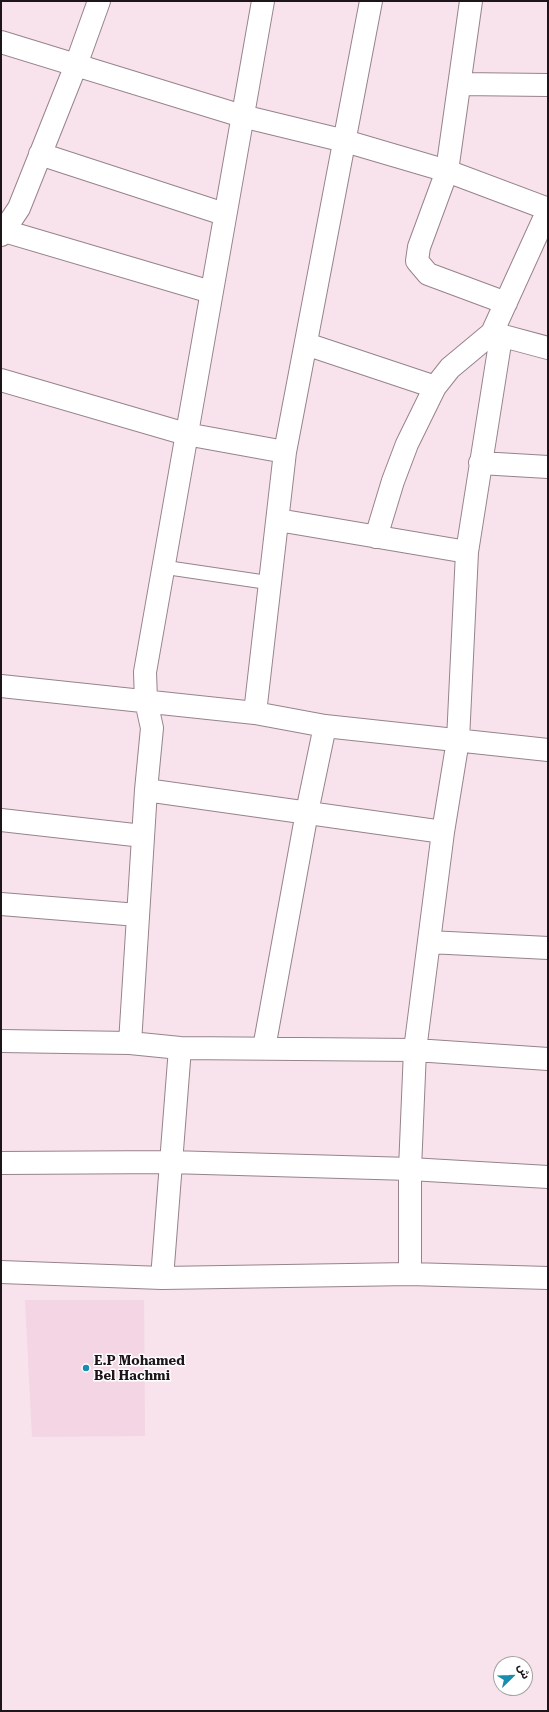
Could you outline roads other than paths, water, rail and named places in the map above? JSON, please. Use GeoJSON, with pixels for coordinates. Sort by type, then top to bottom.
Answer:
{"type":"FeatureCollection","features":[{"type":"Feature","properties":{"kind":"street"},"geometry":{"type":"LineString","coordinates":[[99,1],[76,65],[19,208],[2,232],[211,292]]}},
{"type":"Feature","properties":{"kind":"street"},"geometry":{"type":"LineString","coordinates":[[130,1043],[146,790],[152,728],[146,701],[145,672],[224,214],[263,1]]}},
{"type":"Feature","properties":{"kind":"street"},"geometry":{"type":"LineString","coordinates":[[255,713],[285,452],[371,1]]}},
{"type":"Feature","properties":{"kind":"street"},"geometry":{"type":"LineString","coordinates":[[471,1],[446,171],[417,255],[418,261],[428,274],[506,303]]}},
{"type":"Feature","properties":{"kind":"street"},"geometry":{"type":"LineString","coordinates":[[1,42],[242,116],[345,141],[446,171],[548,209],[506,303],[496,335],[467,552],[458,740],[443,832],[414,1050],[410,1169],[410,1274]]}},
{"type":"Feature","properties":{"kind":"street"},"geometry":{"type":"LineString","coordinates":[[460,84],[548,85]]}},
{"type":"Feature","properties":{"kind":"street"},"geometry":{"type":"LineString","coordinates":[[40,154],[224,214]]}},
{"type":"Feature","properties":{"kind":"street"},"geometry":{"type":"LineString","coordinates":[[376,537],[393,481],[407,444],[435,387],[450,368],[496,335],[548,348]]}},
{"type":"Feature","properties":{"kind":"street"},"geometry":{"type":"LineString","coordinates":[[306,344],[435,387]]}},
{"type":"Feature","properties":{"kind":"street"},"geometry":{"type":"LineString","coordinates":[[1,380],[186,434],[285,452]]}},
{"type":"Feature","properties":{"kind":"street"},"geometry":{"type":"LineString","coordinates":[[480,463],[548,467]]}},
{"type":"Feature","properties":{"kind":"street"},"geometry":{"type":"LineString","coordinates":[[278,520],[467,552]]}},
{"type":"Feature","properties":{"kind":"street"},"geometry":{"type":"LineString","coordinates":[[1,686],[255,713],[325,726],[548,750]]}},
{"type":"Feature","properties":{"kind":"street"},"geometry":{"type":"LineString","coordinates":[[264,1048],[307,812],[325,726]]}},
{"type":"Feature","properties":{"kind":"street"},"geometry":{"type":"LineString","coordinates":[[146,790],[443,832]]}},
{"type":"Feature","properties":{"kind":"street"},"geometry":{"type":"LineString","coordinates":[[1,820],[143,836]]}},
{"type":"Feature","properties":{"kind":"street"},"geometry":{"type":"LineString","coordinates":[[1,904],[138,915]]}},
{"type":"Feature","properties":{"kind":"street"},"geometry":{"type":"LineString","coordinates":[[428,942],[548,948]]}},
{"type":"Feature","properties":{"kind":"street"},"geometry":{"type":"LineString","coordinates":[[1,1041],[130,1043],[180,1048],[414,1050],[548,1059]]}},
{"type":"Feature","properties":{"kind":"street"},"geometry":{"type":"LineString","coordinates":[[162,1278],[180,1048]]}},
{"type":"Feature","properties":{"kind":"street"},"geometry":{"type":"LineString","coordinates":[[1,1163],[170,1162],[410,1169],[548,1177]]}},
{"type":"Feature","properties":{"kind":"street"},"geometry":{"type":"LineString","coordinates":[[1,1272],[162,1278],[410,1274],[548,1278]]}},
{"type":"Feature","properties":{"kind":"lane"},"geometry":{"type":"LineString","coordinates":[[163,567],[271,583]]}},
{"type":"Feature","properties":{"kind":"place","name":"E.P Mohamed Bel Hachmi"},"geometry":{"type":"Point","coordinates":[86,1368]}}]}
